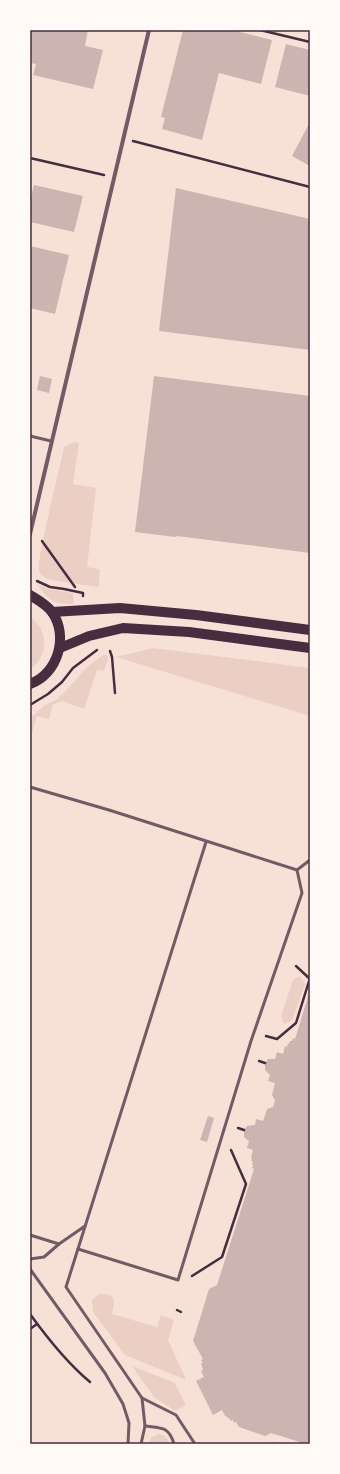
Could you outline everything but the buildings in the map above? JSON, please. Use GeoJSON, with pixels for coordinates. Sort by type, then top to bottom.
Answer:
{"type":"FeatureCollection","features":[{"type":"Feature","properties":{"kind":"main road"},"geometry":{"type":"LineString","coordinates":[[30,595],[42,602],[52,612],[58,624],[60,636],[60,648],[56,662],[47,674],[36,682],[30,684]]}},
{"type":"Feature","properties":{"kind":"main road"},"geometry":{"type":"LineString","coordinates":[[52,612],[120,608],[196,615],[310,630]]}},
{"type":"Feature","properties":{"kind":"main road"},"geometry":{"type":"LineString","coordinates":[[60,648],[89,636],[123,628],[190,632],[310,648]]}},
{"type":"Feature","properties":{"kind":"street"},"geometry":{"type":"LineString","coordinates":[[30,534],[149,30]]}},
{"type":"Feature","properties":{"kind":"lane"},"geometry":{"type":"LineString","coordinates":[[30,436],[51,441]]}},
{"type":"Feature","properties":{"kind":"lane"},"geometry":{"type":"LineString","coordinates":[[30,787],[109,810],[297,870]]}},
{"type":"Feature","properties":{"kind":"lane"},"geometry":{"type":"LineString","coordinates":[[141,1444],[145,1426],[142,1398],[66,1287],[206,842]]}},
{"type":"Feature","properties":{"kind":"lane"},"geometry":{"type":"LineString","coordinates":[[297,870],[310,860]]}},
{"type":"Feature","properties":{"kind":"lane"},"geometry":{"type":"LineString","coordinates":[[78,1249],[178,1280],[251,1041],[302,893],[297,870]]}},
{"type":"Feature","properties":{"kind":"lane"},"geometry":{"type":"LineString","coordinates":[[30,1259],[44,1257],[59,1244],[86,1226]]}},
{"type":"Feature","properties":{"kind":"lane"},"geometry":{"type":"LineString","coordinates":[[30,1235],[59,1244]]}},
{"type":"Feature","properties":{"kind":"lane"},"geometry":{"type":"LineString","coordinates":[[30,1269],[105,1373],[123,1404],[129,1423],[128,1444]]}},
{"type":"Feature","properties":{"kind":"lane"},"geometry":{"type":"LineString","coordinates":[[142,1398],[176,1414],[195,1444]]}},
{"type":"Feature","properties":{"kind":"lane"},"geometry":{"type":"LineString","coordinates":[[145,1426],[164,1428],[172,1435],[174,1444]]}},
{"type":"Feature","properties":{"kind":"path"},"geometry":{"type":"LineString","coordinates":[[260,30],[310,42]]}},
{"type":"Feature","properties":{"kind":"path"},"geometry":{"type":"LineString","coordinates":[[137,142],[310,187]]}},
{"type":"Feature","properties":{"kind":"path"},"geometry":{"type":"LineString","coordinates":[[30,158],[114,178]]}},
{"type":"Feature","properties":{"kind":"path"},"geometry":{"type":"LineString","coordinates":[[42,541],[75,587]]}},
{"type":"Feature","properties":{"kind":"path"},"geometry":{"type":"LineString","coordinates":[[36,580],[50,587],[83,593],[83,602]]}},
{"type":"Feature","properties":{"kind":"path"},"geometry":{"type":"LineString","coordinates":[[30,705],[48,694],[62,682],[73,668],[99,649]]}},
{"type":"Feature","properties":{"kind":"path"},"geometry":{"type":"LineString","coordinates":[[110,651],[112,657],[115,693]]}},
{"type":"Feature","properties":{"kind":"path"},"geometry":{"type":"LineString","coordinates":[[266,1036],[277,1039],[296,1023],[310,979],[296,966]]}},
{"type":"Feature","properties":{"kind":"path"},"geometry":{"type":"LineString","coordinates":[[259,1061],[265,1063]]}},
{"type":"Feature","properties":{"kind":"path"},"geometry":{"type":"LineString","coordinates":[[238,1128],[244,1130]]}},
{"type":"Feature","properties":{"kind":"path"},"geometry":{"type":"LineString","coordinates":[[192,1276],[222,1257],[246,1184],[231,1150]]}},
{"type":"Feature","properties":{"kind":"path"},"geometry":{"type":"LineString","coordinates":[[177,1310],[182,1312]]}},
{"type":"Feature","properties":{"kind":"path"},"geometry":{"type":"LineString","coordinates":[[30,1314],[73,1368],[90,1382]]}},
{"type":"Feature","properties":{"kind":"path"},"geometry":{"type":"LineString","coordinates":[[30,1329],[37,1324]]}},
{"type":"Feature","properties":{"kind":"path"},"geometry":{"type":"LineString","coordinates":[[271,1444],[276,1444]]}},
{"type":"Feature","properties":{"kind":"shaded area"},"geometry":{"type":"Polygon","coordinates":[[[76,442],[79,443],[73,484],[96,488],[87,567],[100,569],[99,587],[50,580],[43,576],[39,570],[41,550],[64,447],[76,442]]]}},
{"type":"Feature","properties":{"kind":"shaded area"},"geometry":{"type":"Polygon","coordinates":[[[37,584],[49,589],[73,593],[74,604],[61,603],[52,600],[44,594],[37,584]]]}},
{"type":"Feature","properties":{"kind":"shaded area"},"geometry":{"type":"Polygon","coordinates":[[[30,617],[41,628],[44,643],[41,658],[30,669],[30,617]]]}},
{"type":"Feature","properties":{"kind":"shaded area"},"geometry":{"type":"Polygon","coordinates":[[[153,648],[310,668],[310,716],[116,657],[153,648]]]}},
{"type":"Feature","properties":{"kind":"shaded area"},"geometry":{"type":"Polygon","coordinates":[[[103,655],[107,655],[108,659],[104,671],[97,670],[84,709],[62,701],[53,705],[49,719],[37,716],[30,739],[30,718],[45,705],[56,700],[87,667],[103,655]]]}},
{"type":"Feature","properties":{"kind":"shaded area"},"geometry":{"type":"Polygon","coordinates":[[[300,976],[305,984],[292,1020],[284,1024],[281,1016],[293,980],[300,976]]]}},
{"type":"Feature","properties":{"kind":"shaded area"},"geometry":{"type":"Polygon","coordinates":[[[99,1294],[112,1296],[114,1305],[112,1314],[157,1327],[161,1315],[174,1320],[168,1340],[186,1380],[125,1355],[93,1312],[93,1299],[99,1294]]]}},
{"type":"Feature","properties":{"kind":"shaded area"},"geometry":{"type":"Polygon","coordinates":[[[132,1366],[175,1383],[186,1405],[175,1411],[154,1397],[132,1366]]]}},
{"type":"Feature","properties":{"kind":"shaded area"},"geometry":{"type":"Polygon","coordinates":[[[159,1434],[166,1437],[169,1444],[148,1444],[152,1437],[159,1434]]]}}]}
